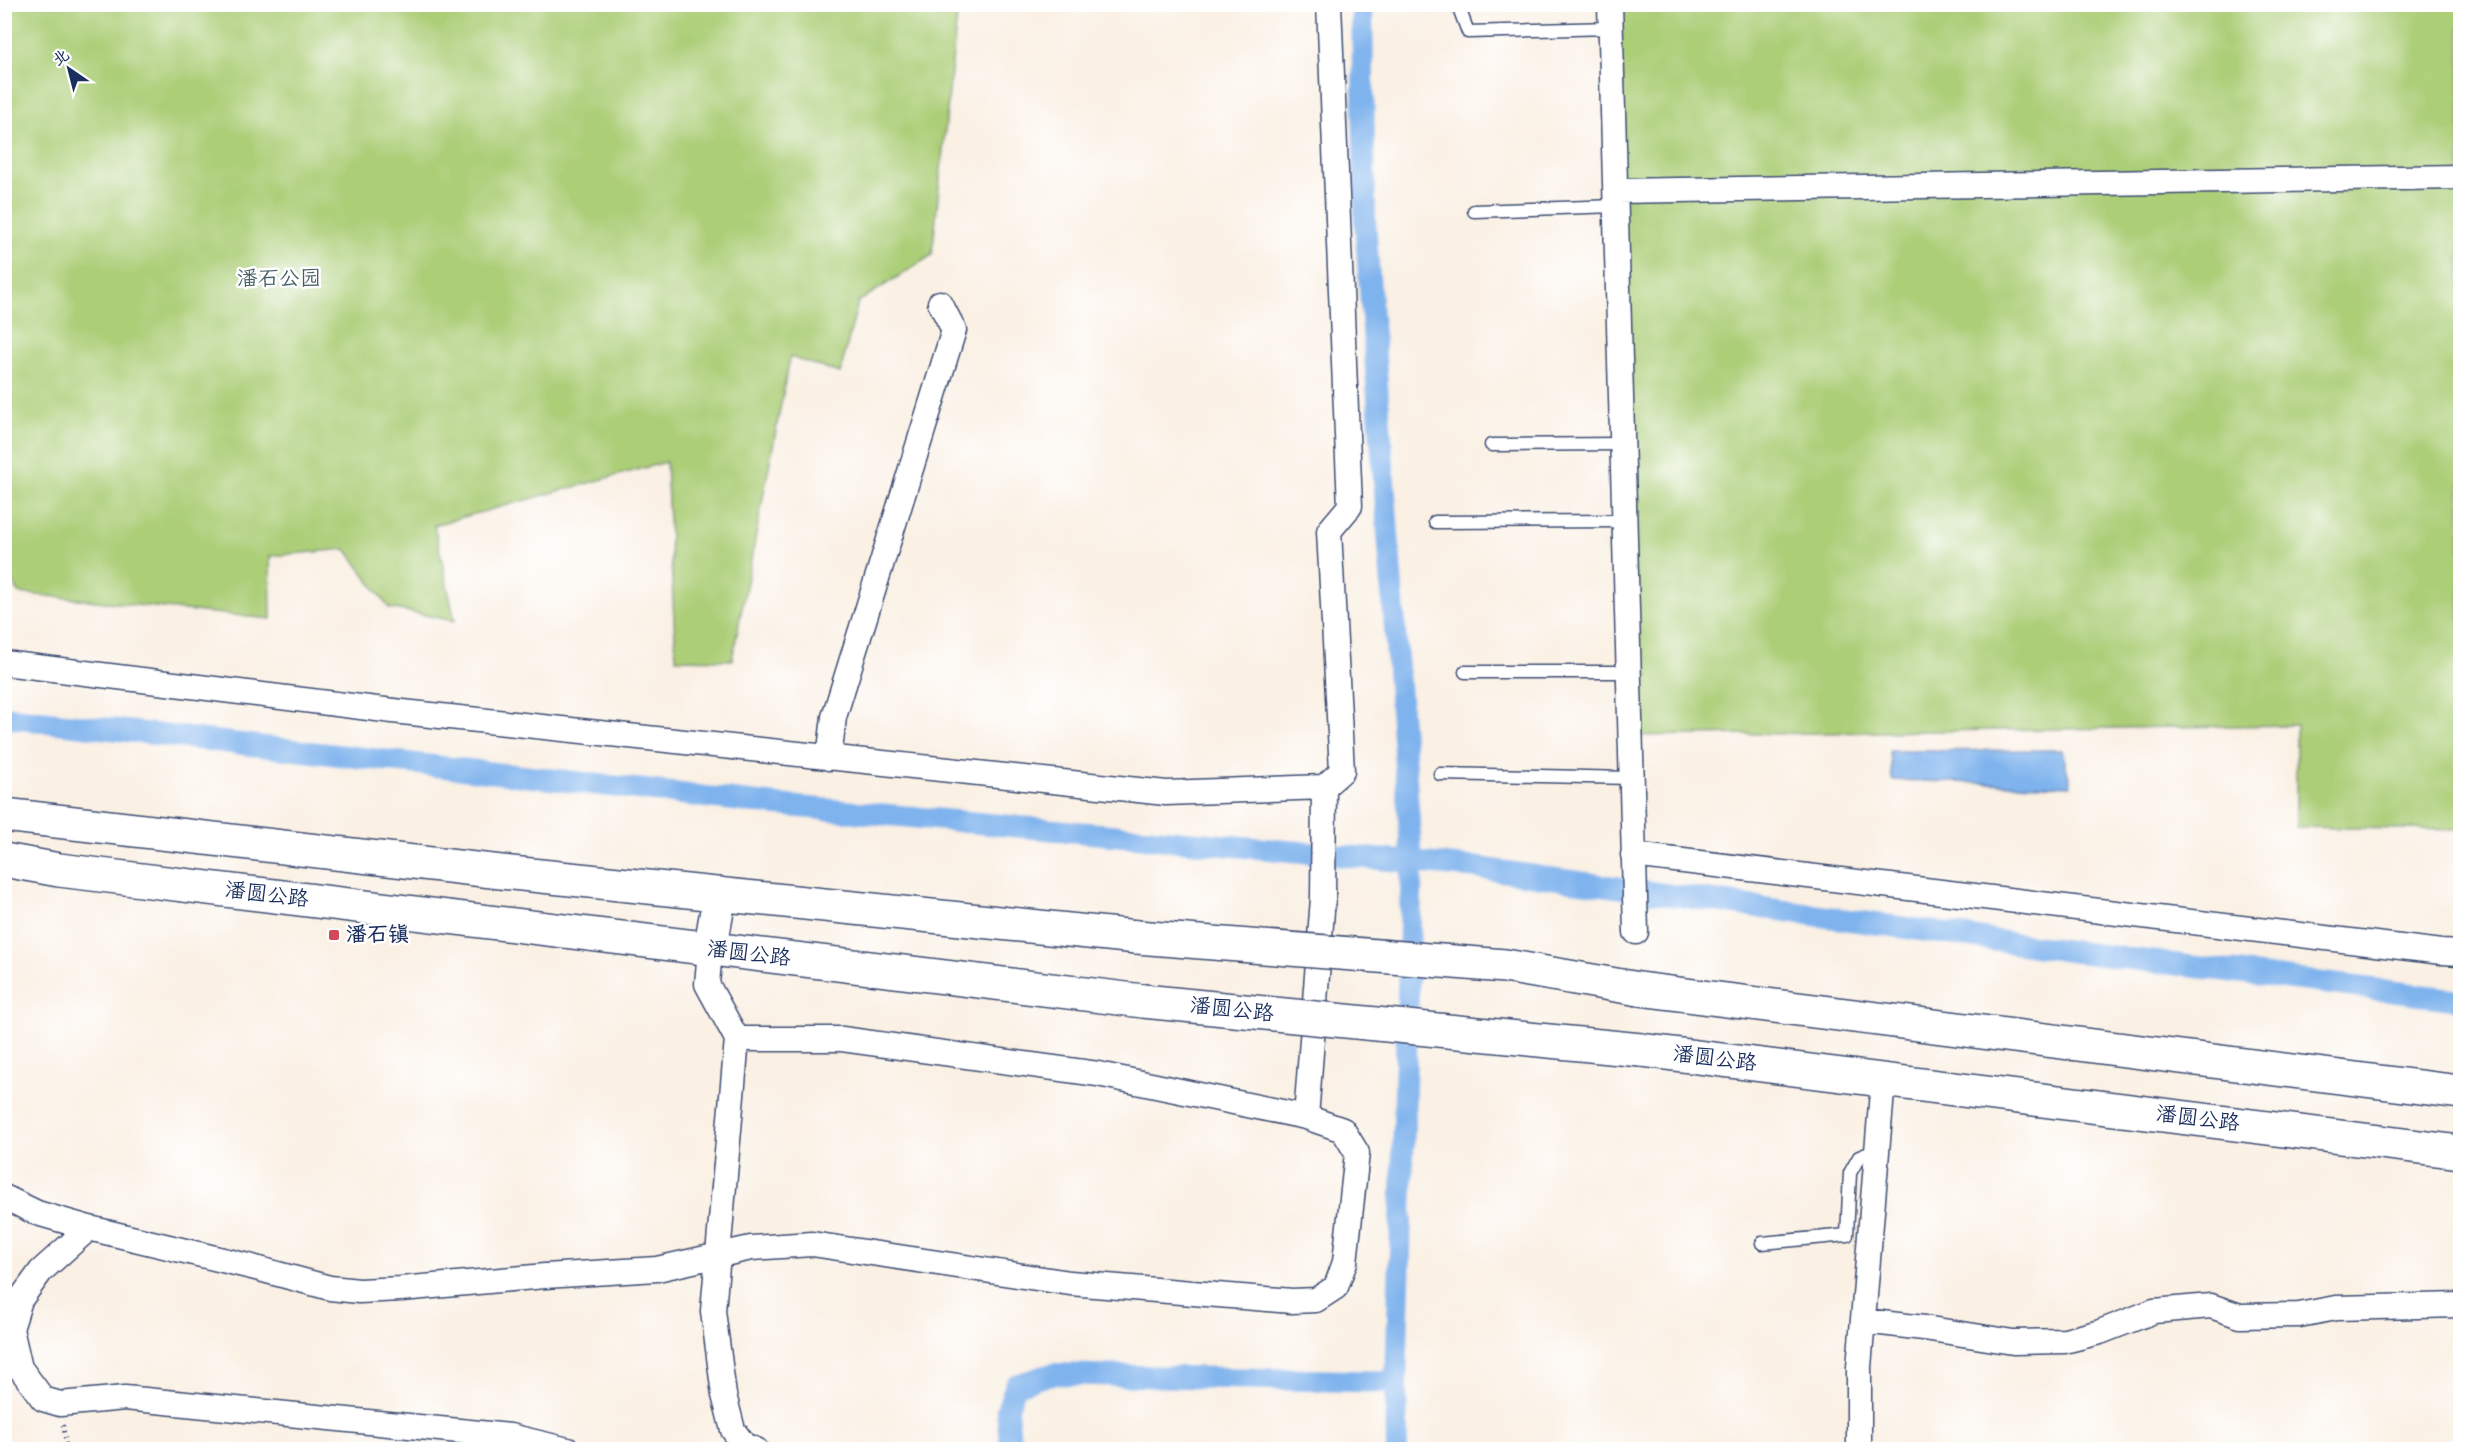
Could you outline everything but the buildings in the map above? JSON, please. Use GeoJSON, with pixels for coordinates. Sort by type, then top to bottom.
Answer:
{"type":"FeatureCollection","features":[{"type":"Feature","properties":{"kind":"main road"},"geometry":{"type":"LineString","coordinates":[[4,815],[501,872],[1137,937],[1505,966],[1639,989],[2460,1092]]}},
{"type":"Feature","properties":{"kind":"main road","name":"潘圆公路"},"geometry":{"type":"LineString","coordinates":[[4,860],[71,871],[710,950],[1143,1001],[1641,1050],[2460,1152]]}},
{"type":"Feature","properties":{"kind":"main road"},"geometry":{"type":"LineString","coordinates":[[710,950],[720,894]]}},
{"type":"Feature","properties":{"kind":"street"},"geometry":{"type":"LineString","coordinates":[[1306,1117],[1323,898],[1324,796],[1342,771],[1329,531],[1350,506],[1329,4]]}},
{"type":"Feature","properties":{"kind":"street"},"geometry":{"type":"LineString","coordinates":[[1610,16],[1636,932]]}},
{"type":"Feature","properties":{"kind":"street"},"geometry":{"type":"LineString","coordinates":[[1616,199],[2460,177]]}},
{"type":"Feature","properties":{"kind":"street"},"geometry":{"type":"LineString","coordinates":[[829,758],[834,717],[954,330],[940,303]]}},
{"type":"Feature","properties":{"kind":"street"},"geometry":{"type":"LineString","coordinates":[[4,663],[393,711],[1166,793],[1324,796]]}},
{"type":"Feature","properties":{"kind":"street"},"geometry":{"type":"LineString","coordinates":[[1633,861],[2442,952],[2460,952]]}},
{"type":"Feature","properties":{"kind":"street"},"geometry":{"type":"LineString","coordinates":[[710,950],[707,984],[737,1039],[713,1311],[724,1395],[733,1430],[746,1448]]}},
{"type":"Feature","properties":{"kind":"street"},"geometry":{"type":"LineString","coordinates":[[4,1197],[37,1213],[89,1228],[330,1288],[359,1291],[657,1269],[751,1248],[812,1244],[1070,1283],[1292,1301],[1316,1300],[1336,1287],[1345,1262],[1357,1153],[1343,1130],[1306,1117],[1098,1074],[842,1039],[737,1039]]}},
{"type":"Feature","properties":{"kind":"street"},"geometry":{"type":"LineString","coordinates":[[1859,1449],[1859,1367],[1883,1080]]}},
{"type":"Feature","properties":{"kind":"street"},"geometry":{"type":"LineString","coordinates":[[89,1228],[41,1270],[20,1300],[11,1329],[20,1368],[44,1399],[60,1404],[125,1398],[510,1436],[568,1449]]}},
{"type":"Feature","properties":{"kind":"street"},"geometry":{"type":"LineString","coordinates":[[1864,1321],[2013,1342],[2065,1341],[2100,1332],[2154,1311],[2211,1306],[2240,1316],[2299,1315],[2336,1308],[2460,1305]]}},
{"type":"Feature","properties":{"kind":"lane"},"geometry":{"type":"LineString","coordinates":[[1459,8],[1468,32],[1610,16]]}},
{"type":"Feature","properties":{"kind":"lane"},"geometry":{"type":"LineString","coordinates":[[1473,211],[1616,199]]}},
{"type":"Feature","properties":{"kind":"lane"},"geometry":{"type":"LineString","coordinates":[[1491,446],[1622,444]]}},
{"type":"Feature","properties":{"kind":"lane"},"geometry":{"type":"LineString","coordinates":[[1435,522],[1624,520]]}},
{"type":"Feature","properties":{"kind":"lane"},"geometry":{"type":"LineString","coordinates":[[1465,672],[1628,672]]}},
{"type":"Feature","properties":{"kind":"lane"},"geometry":{"type":"LineString","coordinates":[[1440,774],[1631,778]]}},
{"type":"Feature","properties":{"kind":"lane"},"geometry":{"type":"LineString","coordinates":[[1762,1243],[1847,1235],[1850,1173],[1859,1157],[1876,1150]]}},
{"type":"Feature","properties":{"kind":"green space","name":"潘石公园"},"geometry":{"type":"Polygon","coordinates":[[[4,5],[958,5],[932,255],[858,302],[840,373],[790,357],[732,660],[676,659],[666,462],[434,525],[455,621],[389,608],[346,549],[270,556],[271,619],[19,593],[4,568],[4,5]]]}},
{"type":"Feature","properties":{"kind":"green space"},"geometry":{"type":"Polygon","coordinates":[[[1614,5],[2460,5],[2460,830],[2296,827],[2296,725],[1634,736],[1614,5]]]}},
{"type":"Feature","properties":{"kind":"water"},"geometry":{"type":"Polygon","coordinates":[[[2062,750],[2071,786],[1892,780],[1890,751],[2062,750]]]}},
{"type":"Feature","properties":{"kind":"waterway"},"geometry":{"type":"LineString","coordinates":[[1362,4],[1365,221],[1412,861],[1396,1382],[1397,1450]]}},
{"type":"Feature","properties":{"kind":"waterway"},"geometry":{"type":"LineString","coordinates":[[4,717],[777,805],[1479,868],[2077,952],[2460,1000]]}},
{"type":"Feature","properties":{"kind":"waterway"},"geometry":{"type":"LineString","coordinates":[[1011,1450],[1007,1410],[1016,1385],[1052,1374],[1396,1382]]}},
{"type":"Feature","properties":{"kind":"place","name":"潘石镇"},"geometry":{"type":"Point","coordinates":[334,935]}}]}
